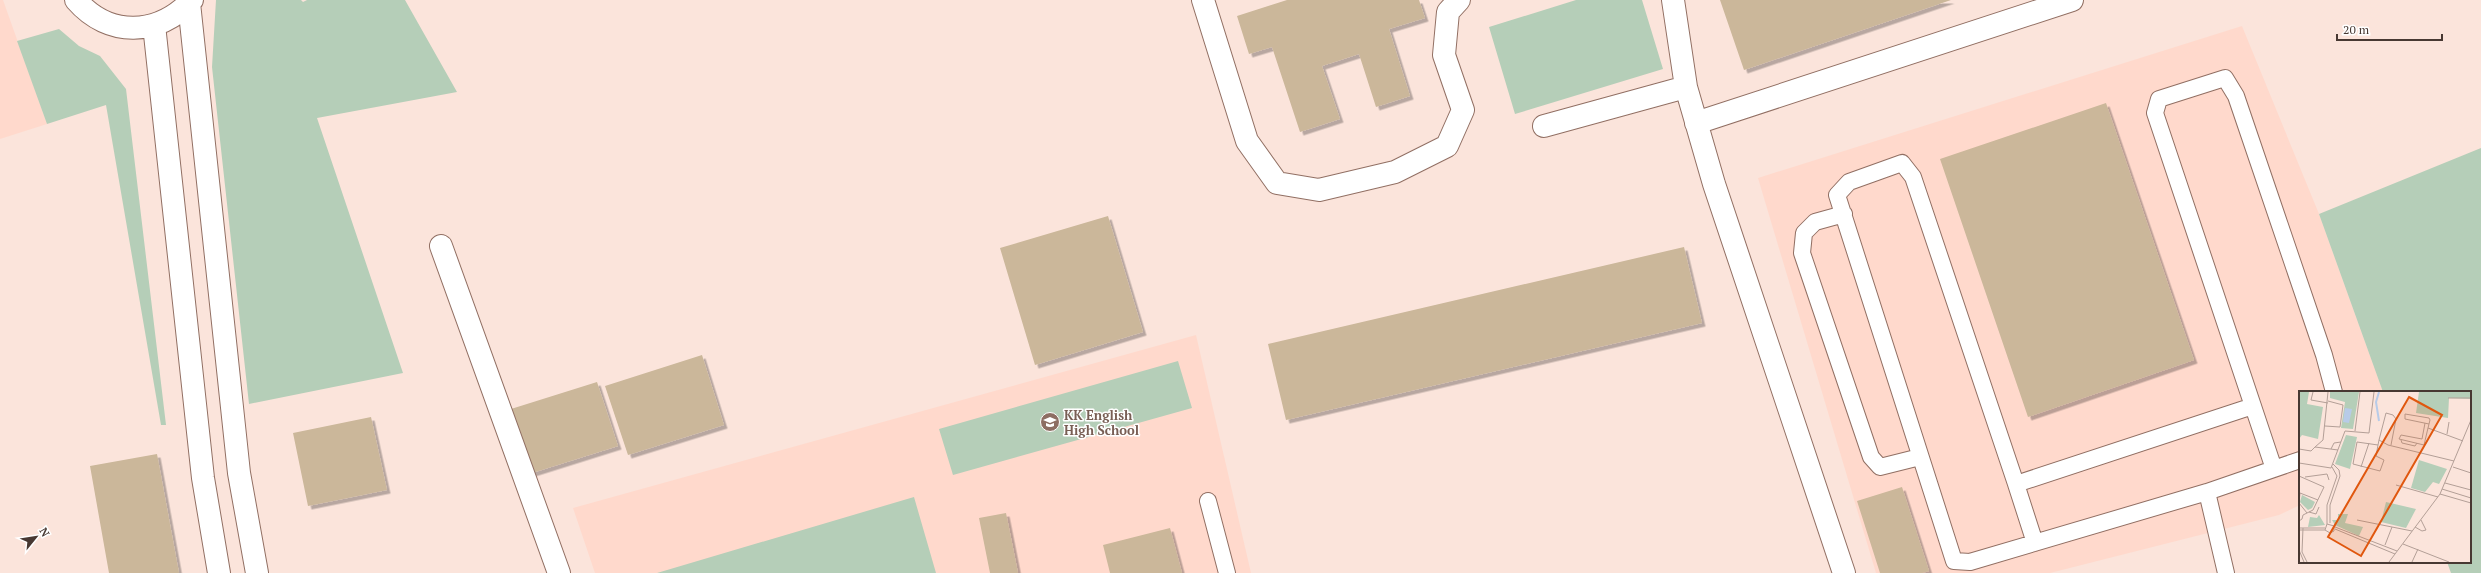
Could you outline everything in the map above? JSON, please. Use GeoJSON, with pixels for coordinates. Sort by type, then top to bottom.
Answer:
{"type":"FeatureCollection","features":[{"type":"Feature","properties":{"kind":"street"},"geometry":{"type":"LineString","coordinates":[[76,0],[85,10],[103,22],[124,28],[144,28],[169,19],[190,1]]}},
{"type":"Feature","properties":{"kind":"street"},"geometry":{"type":"LineString","coordinates":[[1203,0],[1247,141],[1277,183],[1318,190],[1395,172],[1447,146],[1463,110],[1444,55],[1448,12],[1459,0]]}},
{"type":"Feature","properties":{"kind":"street"},"geometry":{"type":"LineString","coordinates":[[1673,0],[1686,87],[1696,123],[1717,192],[1844,573]]}},
{"type":"Feature","properties":{"kind":"street"},"geometry":{"type":"LineString","coordinates":[[1696,123],[2072,0]]}},
{"type":"Feature","properties":{"kind":"street"},"geometry":{"type":"LineString","coordinates":[[190,1],[239,473],[257,573]]}},
{"type":"Feature","properties":{"kind":"street"},"geometry":{"type":"LineString","coordinates":[[154,25],[203,478],[219,573]]}},
{"type":"Feature","properties":{"kind":"street"},"geometry":{"type":"LineString","coordinates":[[1544,126],[1686,87]]}},
{"type":"Feature","properties":{"kind":"street"},"geometry":{"type":"LineString","coordinates":[[441,246],[559,573]]}},
{"type":"Feature","properties":{"kind":"lane"},"geometry":{"type":"LineString","coordinates":[[2274,469],[2155,113],[2159,99],[2225,78],[2236,96],[2324,355],[2334,391]]}},
{"type":"Feature","properties":{"kind":"lane"},"geometry":{"type":"LineString","coordinates":[[2035,543],[1913,178],[1902,163],[1849,182],[1837,195],[1954,561],[1970,562],[2035,543],[2207,492],[2299,460]]}},
{"type":"Feature","properties":{"kind":"lane"},"geometry":{"type":"LineString","coordinates":[[1844,214],[1815,222],[1804,233],[1802,253],[1870,457],[1880,467],[1920,457]]}},
{"type":"Feature","properties":{"kind":"lane"},"geometry":{"type":"LineString","coordinates":[[2016,484],[2253,406]]}},
{"type":"Feature","properties":{"kind":"lane"},"geometry":{"type":"LineString","coordinates":[[2207,492],[2226,573]]}},
{"type":"Feature","properties":{"kind":"lane"},"geometry":{"type":"LineString","coordinates":[[1208,501],[1227,573]]}},
{"type":"Feature","properties":{"kind":"shaded area"},"geometry":{"type":"Polygon","coordinates":[[[0,0],[3,0],[47,124],[0,139],[0,0]]]}},
{"type":"Feature","properties":{"kind":"shaded area"},"geometry":{"type":"Polygon","coordinates":[[[2242,26],[2319,214],[2383,391],[2299,391],[2299,505],[2279,515],[2050,573],[1876,573],[1758,178],[2242,26]]]}},
{"type":"Feature","properties":{"kind":"shaded area","name":"KK English High School"},"geometry":{"type":"Polygon","coordinates":[[[1196,335],[1251,573],[595,573],[573,508],[1196,335]]]}},
{"type":"Feature","properties":{"kind":"green space"},"geometry":{"type":"Polygon","coordinates":[[[216,0],[301,0],[303,2],[307,0],[405,0],[457,92],[317,118],[403,373],[249,404],[212,67],[216,0]]]}},
{"type":"Feature","properties":{"kind":"green space"},"geometry":{"type":"Polygon","coordinates":[[[1576,0],[1642,0],[1663,69],[1515,114],[1489,27],[1576,0]]]}},
{"type":"Feature","properties":{"kind":"green space"},"geometry":{"type":"Polygon","coordinates":[[[59,29],[79,46],[100,56],[126,89],[166,425],[161,425],[106,105],[47,124],[17,41],[59,29]]]}},
{"type":"Feature","properties":{"kind":"green space"},"geometry":{"type":"Polygon","coordinates":[[[2481,148],[2481,573],[2451,573],[2447,563],[2471,563],[2471,391],[2383,391],[2319,214],[2481,148]]]}},
{"type":"Feature","properties":{"kind":"green space"},"geometry":{"type":"Polygon","coordinates":[[[1178,361],[1192,408],[953,475],[939,429],[1178,361]]]}},
{"type":"Feature","properties":{"kind":"green space"},"geometry":{"type":"Polygon","coordinates":[[[914,497],[936,573],[657,573],[914,497]]]}},
{"type":"Feature","properties":{"kind":"building"},"geometry":{"type":"Polygon","coordinates":[[[1287,0],[1419,0],[1425,18],[1389,29],[1410,96],[1376,107],[1359,54],[1322,66],[1340,119],[1300,132],[1272,47],[1249,54],[1237,16],[1287,0]]]}},
{"type":"Feature","properties":{"kind":"building"},"geometry":{"type":"Polygon","coordinates":[[[1720,0],[1951,0],[1744,70],[1720,0]]]}},
{"type":"Feature","properties":{"kind":"building"},"geometry":{"type":"Polygon","coordinates":[[[2106,103],[2194,360],[2028,417],[1940,159],[2106,103]]]}},
{"type":"Feature","properties":{"kind":"building"},"geometry":{"type":"Polygon","coordinates":[[[1108,216],[1143,332],[1035,365],[1000,248],[1108,216]]]}},
{"type":"Feature","properties":{"kind":"building"},"geometry":{"type":"Polygon","coordinates":[[[1684,247],[1702,323],[1286,420],[1268,344],[1684,247]]]}},
{"type":"Feature","properties":{"kind":"building"},"geometry":{"type":"Polygon","coordinates":[[[702,355],[724,425],[628,455],[605,386],[702,355]]]}},
{"type":"Feature","properties":{"kind":"building"},"geometry":{"type":"Polygon","coordinates":[[[597,382],[618,446],[532,473],[511,409],[597,382]]]}},
{"type":"Feature","properties":{"kind":"building"},"geometry":{"type":"Polygon","coordinates":[[[371,417],[387,490],[308,506],[293,433],[371,417]]]}},
{"type":"Feature","properties":{"kind":"building"},"geometry":{"type":"Polygon","coordinates":[[[157,454],[179,573],[109,573],[90,466],[157,454]]]}},
{"type":"Feature","properties":{"kind":"building"},"geometry":{"type":"Polygon","coordinates":[[[1902,487],[1929,571],[1922,573],[1880,573],[1857,501],[1902,487]]]}},
{"type":"Feature","properties":{"kind":"building"},"geometry":{"type":"Polygon","coordinates":[[[1006,513],[1018,573],[990,573],[979,518],[1006,513]]]}},
{"type":"Feature","properties":{"kind":"building"},"geometry":{"type":"Polygon","coordinates":[[[1170,528],[1182,573],[1110,573],[1103,545],[1170,528]]]}},
{"type":"Feature","properties":{"kind":"place","name":"KK English High School"},"geometry":{"type":"Point","coordinates":[1050,422]}}]}
